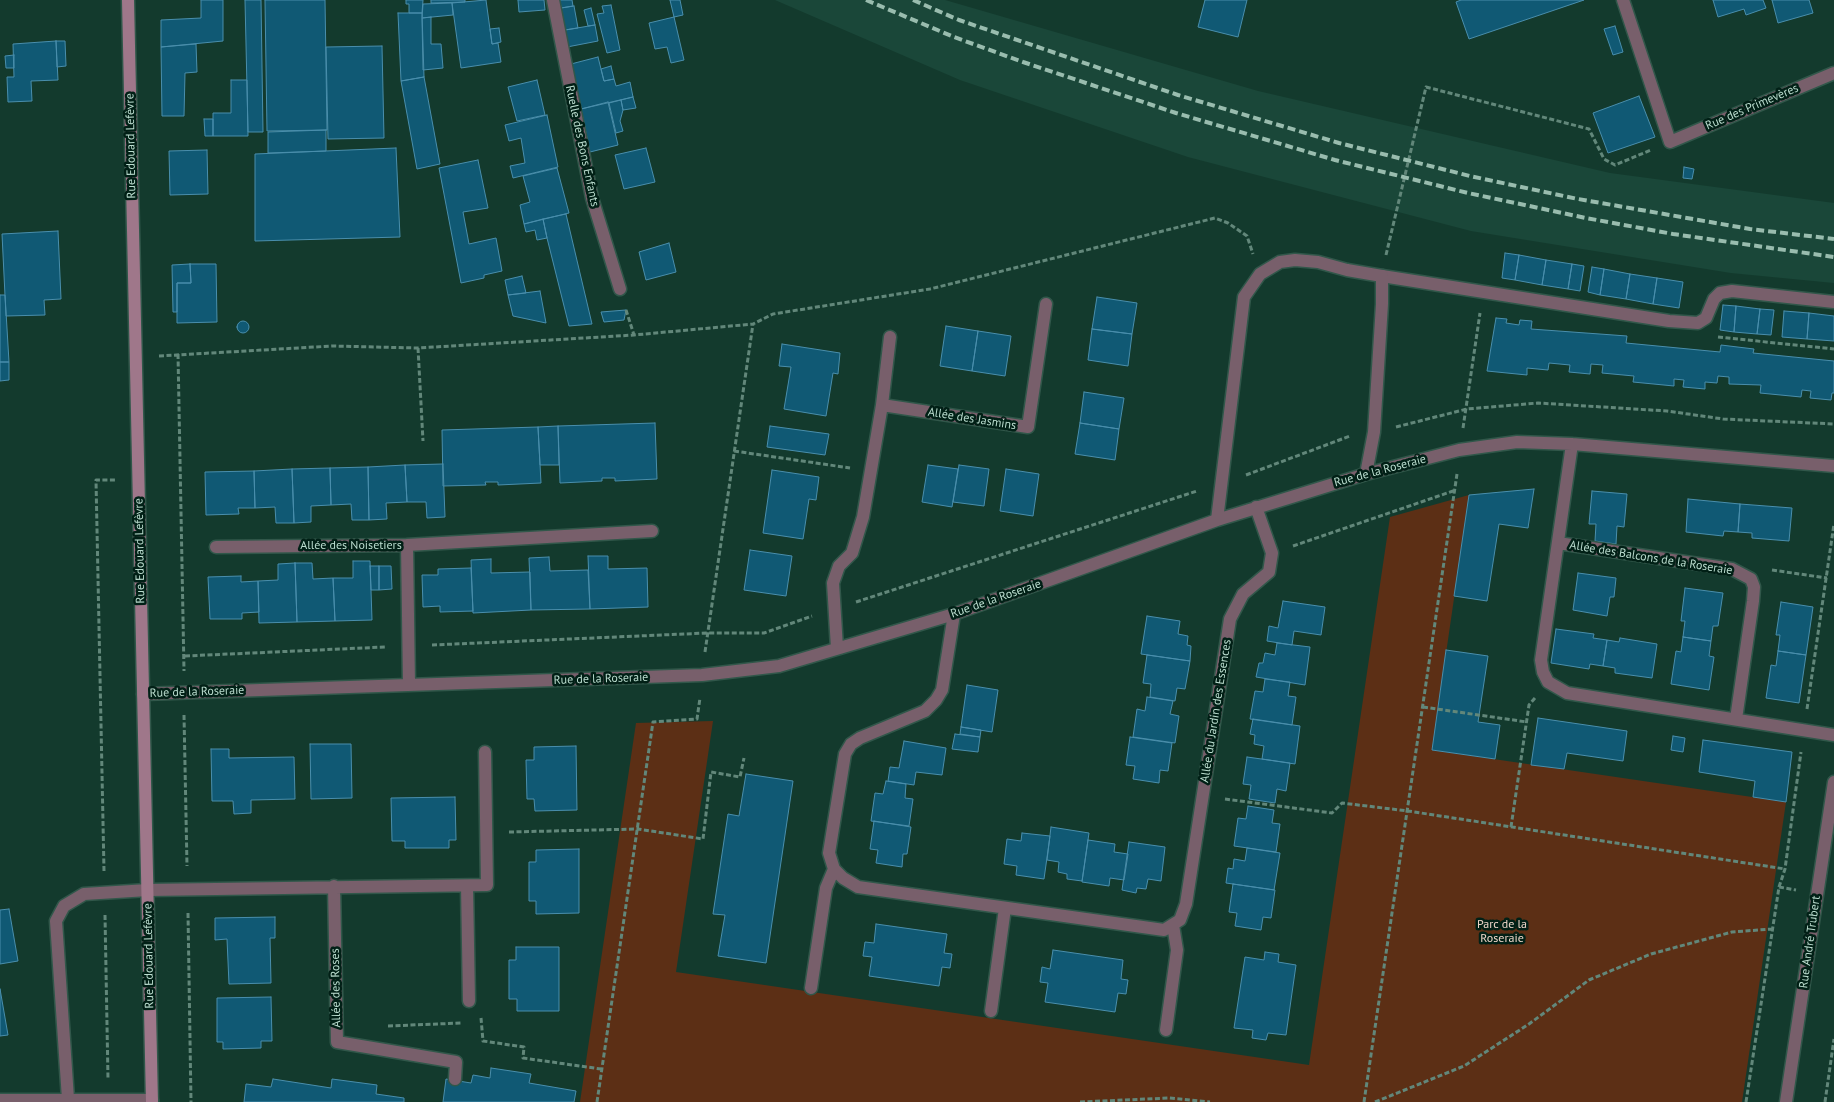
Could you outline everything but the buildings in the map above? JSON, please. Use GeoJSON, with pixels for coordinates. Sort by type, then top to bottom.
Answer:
{"type":"FeatureCollection","features":[{"type":"Feature","properties":{"kind":"street","name":"Rue Edouard Lefèvre"},"geometry":{"type":"LineString","coordinates":[[128,0],[152,1101]]}},
{"type":"Feature","properties":{"kind":"street","name":"Ruelle des Bons Enfants"},"geometry":{"type":"LineString","coordinates":[[553,0],[592,198],[620,289]]}},
{"type":"Feature","properties":{"kind":"street"},"geometry":{"type":"LineString","coordinates":[[1623,0],[1670,142]]}},
{"type":"Feature","properties":{"kind":"street","name":"Rue des Primevères"},"geometry":{"type":"LineString","coordinates":[[1670,142],[1834,73]]}},
{"type":"Feature","properties":{"kind":"street"},"geometry":{"type":"LineString","coordinates":[[1217,520],[1244,296],[1260,274],[1280,262],[1295,260],[1318,262],[1382,276],[1669,321],[1698,323],[1706,318],[1714,299],[1720,293],[1732,291],[1834,302]]}},
{"type":"Feature","properties":{"kind":"street"},"geometry":{"type":"LineString","coordinates":[[1366,474],[1374,432],[1382,276]]}},
{"type":"Feature","properties":{"kind":"street","name":"Allée des Jasmins"},"geometry":{"type":"LineString","coordinates":[[882,405],[1028,427],[1046,304]]}},
{"type":"Feature","properties":{"kind":"street"},"geometry":{"type":"LineString","coordinates":[[837,648],[833,583],[839,566],[852,553],[863,517],[882,405],[890,337]]}},
{"type":"Feature","properties":{"kind":"street","name":"Rue de la Roseraie"},"geometry":{"type":"LineString","coordinates":[[143,694],[702,676],[779,666],[954,614],[1217,520],[1366,474],[1459,450],[1517,442],[1572,444],[1834,466]]}},
{"type":"Feature","properties":{"kind":"street","name":"Allée des Balcons de la Roseraie"},"geometry":{"type":"LineString","coordinates":[[1548,682],[1542,672],[1541,660],[1572,444]]}},
{"type":"Feature","properties":{"kind":"street"},"geometry":{"type":"LineString","coordinates":[[1256,508],[1272,553]]}},
{"type":"Feature","properties":{"kind":"street"},"geometry":{"type":"LineString","coordinates":[[407,545],[652,531]]}},
{"type":"Feature","properties":{"kind":"street","name":"Allée des Balcons de la Roseraie"},"geometry":{"type":"LineString","coordinates":[[1558,544],[1732,569],[1751,579],[1754,587],[1736,720]]}},
{"type":"Feature","properties":{"kind":"street","name":"Allée des Noisetiers"},"geometry":{"type":"LineString","coordinates":[[216,547],[407,545],[408,685]]}},
{"type":"Feature","properties":{"kind":"street","name":"Allée du Jardin des Essences"},"geometry":{"type":"LineString","coordinates":[[1173,925],[1180,920],[1186,904],[1230,619],[1243,594],[1269,572],[1272,553]]}},
{"type":"Feature","properties":{"kind":"street"},"geometry":{"type":"LineString","coordinates":[[954,614],[942,690],[936,700],[925,711],[860,738],[851,744],[845,754],[829,853],[834,869],[843,878],[858,887],[1146,929],[1164,930],[1173,925],[1177,950],[1166,1030]]}},
{"type":"Feature","properties":{"kind":"street"},"geometry":{"type":"LineString","coordinates":[[1548,682],[1567,693],[1834,735]]}},
{"type":"Feature","properties":{"kind":"street"},"geometry":{"type":"LineString","coordinates":[[68,1099],[56,921],[64,906],[84,894],[148,890],[487,885],[485,752]]}},
{"type":"Feature","properties":{"kind":"street","name":"Rue André Trubert"},"geometry":{"type":"LineString","coordinates":[[1786,1102],[1828,863],[1834,782]]}},
{"type":"Feature","properties":{"kind":"street"},"geometry":{"type":"LineString","coordinates":[[811,988],[826,888],[834,869]]}},
{"type":"Feature","properties":{"kind":"street","name":"Allée des Roses"},"geometry":{"type":"LineString","coordinates":[[334,886],[337,1042],[456,1062],[455,1079]]}},
{"type":"Feature","properties":{"kind":"street"},"geometry":{"type":"LineString","coordinates":[[467,886],[469,1001]]}},
{"type":"Feature","properties":{"kind":"street"},"geometry":{"type":"LineString","coordinates":[[991,1011],[1006,908]]}},
{"type":"Feature","properties":{"kind":"street"},"geometry":{"type":"LineString","coordinates":[[0,1100],[108,1099],[152,1101]]}},
{"type":"Feature","properties":{"kind":"path"},"geometry":{"type":"LineString","coordinates":[[1392,229],[1426,87],[1589,129],[1604,159],[1615,165],[1670,142]]}},
{"type":"Feature","properties":{"kind":"path"},"geometry":{"type":"LineString","coordinates":[[136,359],[178,354],[332,346],[418,348],[634,335],[753,324],[773,314],[930,289],[1216,218],[1228,223],[1247,236],[1260,274]]}},
{"type":"Feature","properties":{"kind":"path"},"geometry":{"type":"LineString","coordinates":[[1459,450],[1483,292]]}},
{"type":"Feature","properties":{"kind":"path"},"geometry":{"type":"LineString","coordinates":[[1698,323],[1711,336],[1834,349]]}},
{"type":"Feature","properties":{"kind":"path"},"geometry":{"type":"LineString","coordinates":[[707,633],[753,324]]}},
{"type":"Feature","properties":{"kind":"path"},"geometry":{"type":"LineString","coordinates":[[418,348],[423,441]]}},
{"type":"Feature","properties":{"kind":"path"},"geometry":{"type":"LineString","coordinates":[[178,354],[185,656],[183,692],[191,1102]]}},
{"type":"Feature","properties":{"kind":"path"},"geometry":{"type":"LineString","coordinates":[[185,656],[707,633],[764,633],[1221,484],[1355,435],[1466,409],[1538,403],[1658,410],[1723,419],[1834,424]]}},
{"type":"Feature","properties":{"kind":"path"},"geometry":{"type":"LineString","coordinates":[[734,451],[870,471]]}},
{"type":"Feature","properties":{"kind":"path"},"geometry":{"type":"LineString","coordinates":[[96,480],[108,1099]]}},
{"type":"Feature","properties":{"kind":"path"},"geometry":{"type":"LineString","coordinates":[[1272,553],[1456,490],[1364,1102]]}},
{"type":"Feature","properties":{"kind":"path"},"geometry":{"type":"LineString","coordinates":[[1746,1102],[1779,887],[1785,869],[1834,524]]}},
{"type":"Feature","properties":{"kind":"path"},"geometry":{"type":"LineString","coordinates":[[1742,573],[1759,569],[1826,578]]}},
{"type":"Feature","properties":{"kind":"path"},"geometry":{"type":"LineString","coordinates":[[597,1102],[653,722],[697,719],[702,676]]}},
{"type":"Feature","properties":{"kind":"path"},"geometry":{"type":"LineString","coordinates":[[1511,827],[1529,705],[1548,682]]}},
{"type":"Feature","properties":{"kind":"path"},"geometry":{"type":"LineString","coordinates":[[1423,707],[1527,722]]}},
{"type":"Feature","properties":{"kind":"path"},"geometry":{"type":"LineString","coordinates":[[486,832],[638,829],[703,839],[711,772],[740,778],[744,758]]}},
{"type":"Feature","properties":{"kind":"path"},"geometry":{"type":"LineString","coordinates":[[1203,797],[1332,813],[1342,803],[1408,811],[1785,869]]}},
{"type":"Feature","properties":{"kind":"path"},"geometry":{"type":"LineString","coordinates":[[1375,1102],[1464,1066],[1530,1024],[1589,980],[1651,954],[1732,932],[1772,929]]}},
{"type":"Feature","properties":{"kind":"path"},"geometry":{"type":"LineString","coordinates":[[469,1001],[480,1000],[483,1041],[524,1047],[523,1058],[601,1069]]}},
{"type":"Feature","properties":{"kind":"path"},"geometry":{"type":"LineString","coordinates":[[370,1048],[374,1026],[463,1022]]}},
{"type":"Feature","properties":{"kind":"path"},"geometry":{"type":"LineString","coordinates":[[472,1022],[482,1022]]}},
{"type":"Feature","properties":{"kind":"path"},"geometry":{"type":"LineString","coordinates":[[1825,1102],[1834,1039]]}},
{"type":"Feature","properties":{"kind":"path"},"geometry":{"type":"LineString","coordinates":[[1080,1102],[1169,1098],[1210,1102]]}},
{"type":"Feature","properties":{"kind":"shaded area"},"geometry":{"type":"Polygon","coordinates":[[[775,0],[945,0],[1258,91],[1610,173],[1834,203],[1834,283],[1731,273],[1471,231],[1188,157],[960,80],[775,0]]]}},
{"type":"Feature","properties":{"kind":"green space","name":"Parc de la Roseraie"},"geometry":{"type":"Polygon","coordinates":[[[1469,495],[1432,750],[1786,802],[1742,1102],[580,1102],[636,723],[713,721],[676,972],[1309,1065],[1390,517],[1469,495]]]}},
{"type":"Feature","properties":{"kind":"railway"},"geometry":{"type":"LineString","coordinates":[[866,0],[954,37],[1023,62],[1176,113],[1335,160],[1468,193],[1586,218],[1673,234],[1834,257]]}},
{"type":"Feature","properties":{"kind":"railway"},"geometry":{"type":"LineString","coordinates":[[913,0],[959,20],[1178,95],[1339,143],[1470,176],[1578,199],[1750,229],[1834,239]]}}]}
